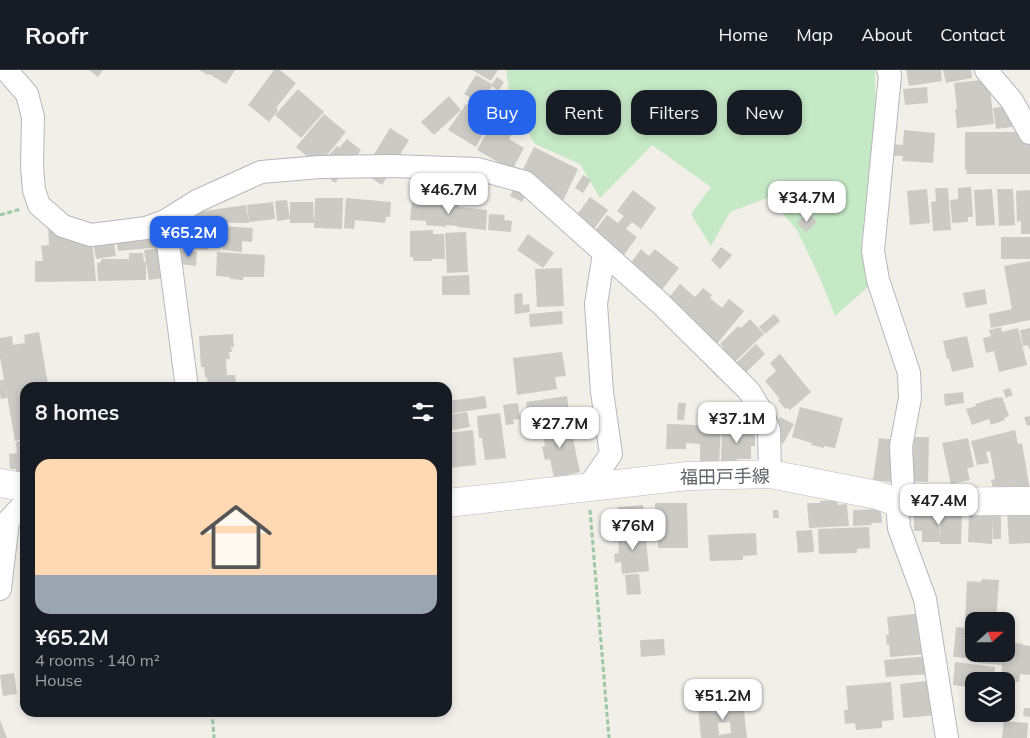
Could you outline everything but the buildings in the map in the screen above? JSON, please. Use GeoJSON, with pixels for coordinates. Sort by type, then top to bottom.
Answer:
{"type":"FeatureCollection","features":[{"type":"Feature","properties":{"kind":"main road","name":"福田戸手線"},"geometry":{"type":"LineString","coordinates":[[452,503],[688,476],[770,474],[877,495],[897,502],[1030,500]]}},
{"type":"Feature","properties":{"kind":"street"},"geometry":{"type":"LineString","coordinates":[[6,70],[27,94],[33,117],[32,167],[34,190],[39,204],[63,226],[91,235],[146,228],[165,221],[197,201],[261,172],[320,167],[392,166],[478,170],[525,182],[660,302],[749,391],[763,414],[769,430],[770,474]]}},
{"type":"Feature","properties":{"kind":"street"},"geometry":{"type":"LineString","coordinates":[[986,70],[1012,101],[1030,133]]}},
{"type":"Feature","properties":{"kind":"street"},"geometry":{"type":"LineString","coordinates":[[892,72],[873,251],[878,280],[909,373],[910,398],[901,446],[903,488],[897,502],[900,528],[925,599],[947,738]]}},
{"type":"Feature","properties":{"kind":"street"},"geometry":{"type":"LineString","coordinates":[[165,221],[186,382]]}},
{"type":"Feature","properties":{"kind":"street"},"geometry":{"type":"LineString","coordinates":[[588,487],[611,454],[602,392],[596,304],[604,253]]}},
{"type":"Feature","properties":{"kind":"street"},"geometry":{"type":"LineString","coordinates":[[0,589],[8,521],[16,490]]}},
{"type":"Feature","properties":{"kind":"path"},"geometry":{"type":"LineString","coordinates":[[588,487],[609,738]]}},
{"type":"Feature","properties":{"kind":"path"},"geometry":{"type":"LineString","coordinates":[[212,717],[214,738]]}},
{"type":"Feature","properties":{"kind":"green space"},"geometry":{"type":"Polygon","coordinates":[[[506,70],[875,70],[876,131],[861,244],[870,285],[835,316],[820,278],[797,230],[769,197],[730,212],[711,246],[691,214],[711,187],[652,145],[600,198],[580,164],[535,144],[529,135],[536,135],[536,90],[509,90],[506,70]]]}}]}
